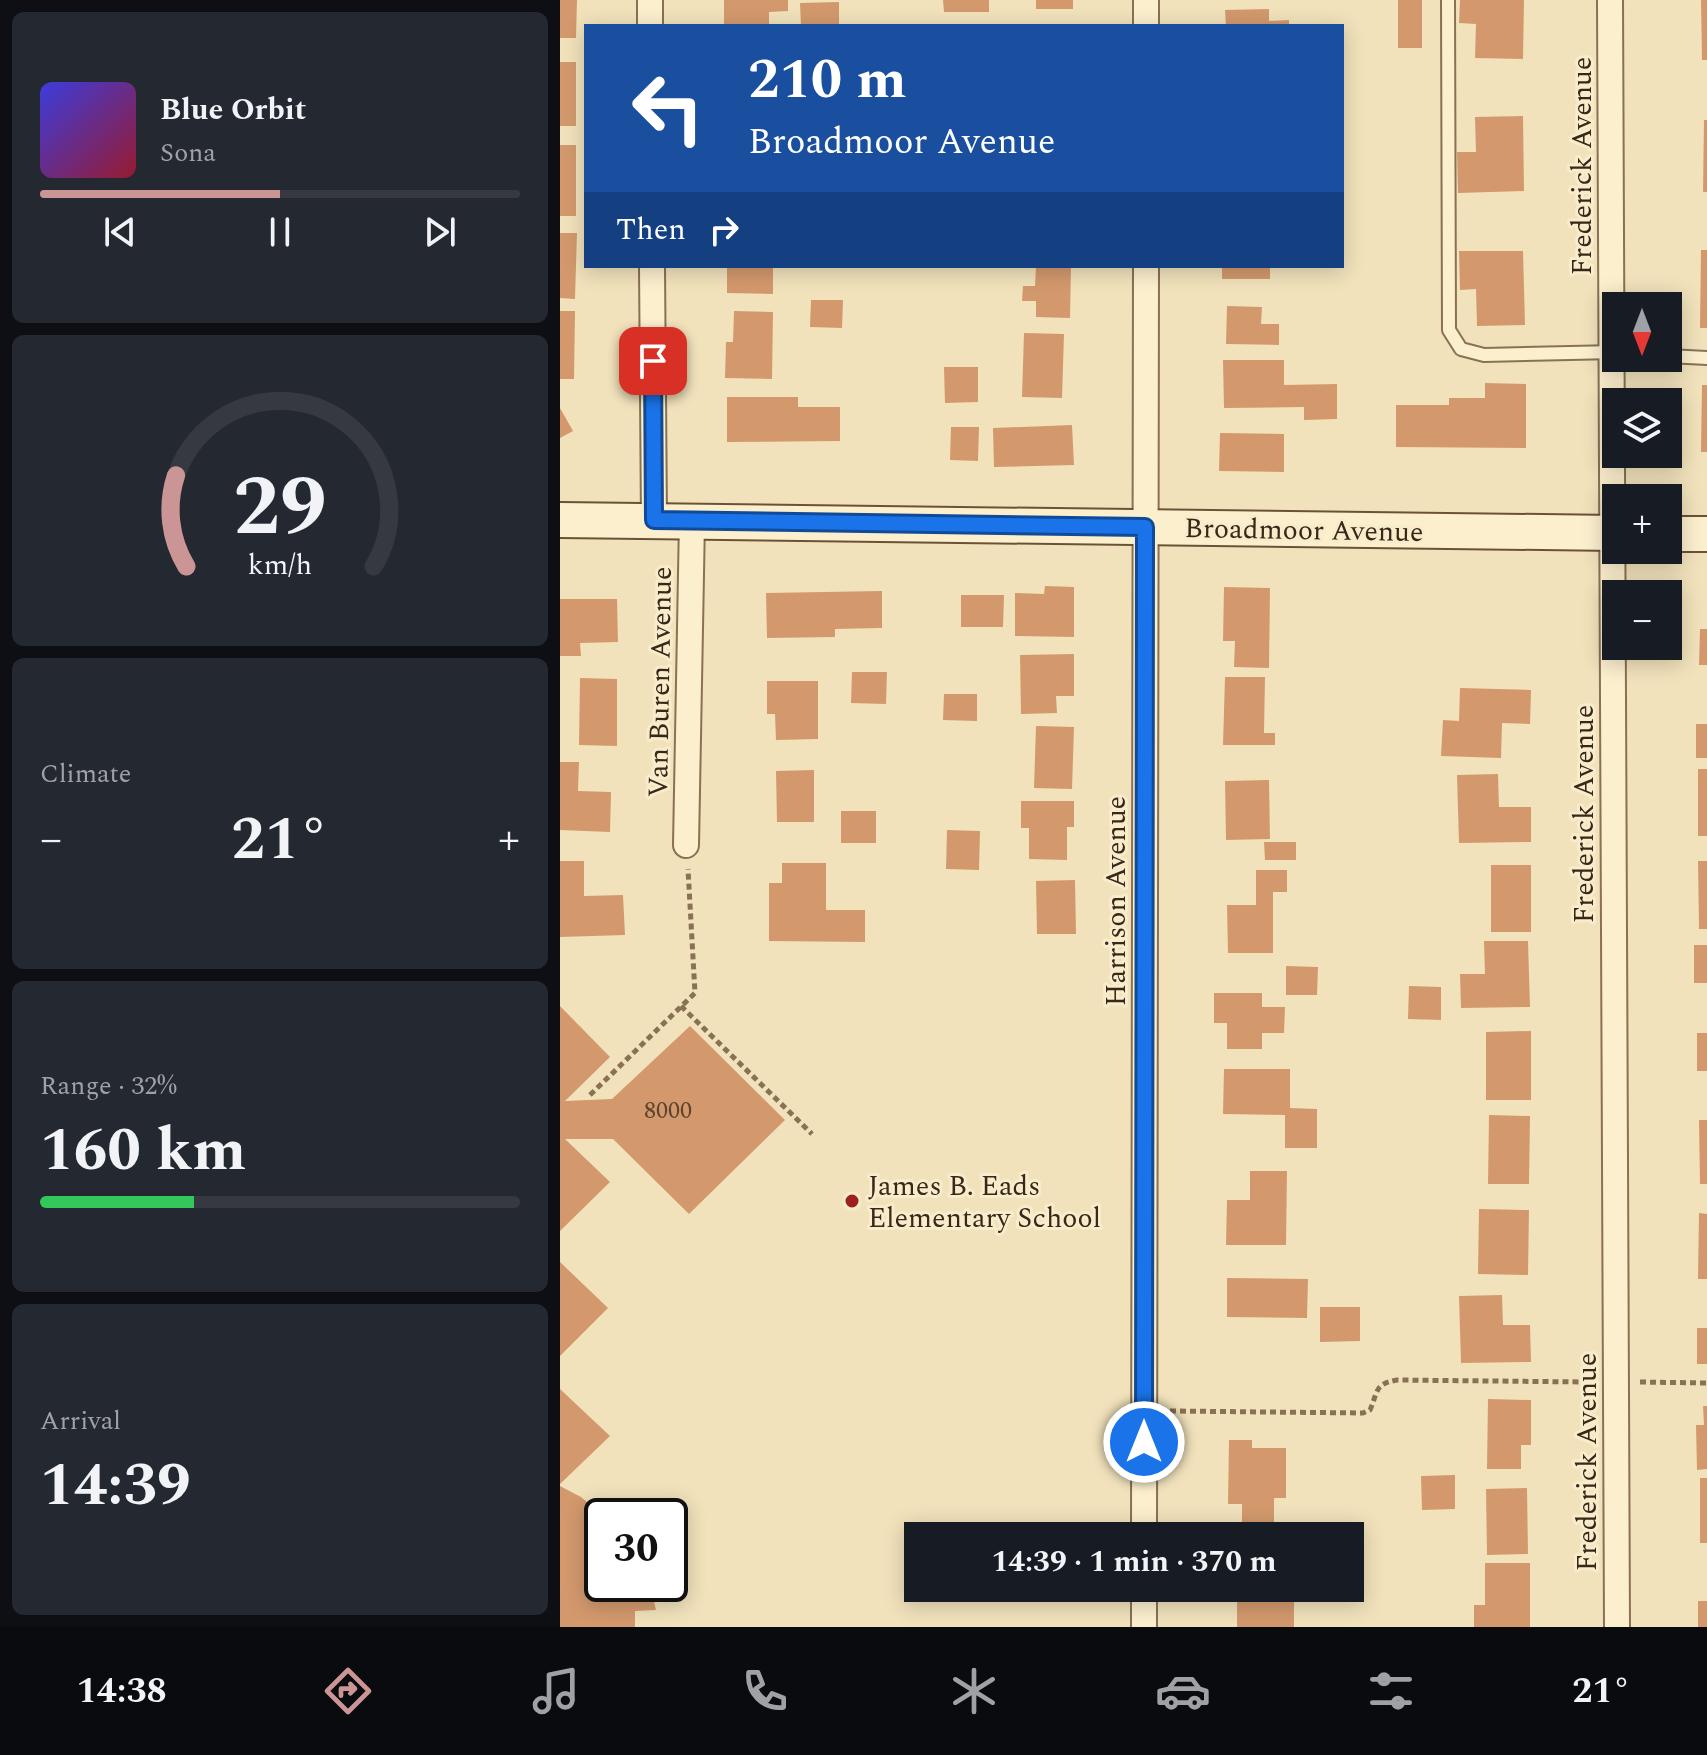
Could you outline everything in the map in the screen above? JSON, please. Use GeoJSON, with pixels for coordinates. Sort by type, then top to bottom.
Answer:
{"type":"FeatureCollection","features":[{"type":"Feature","properties":{"kind":"street"},"geometry":{"type":"LineString","coordinates":[[650,0],[650,24]]}},
{"type":"Feature","properties":{"kind":"street"},"geometry":{"type":"LineString","coordinates":[[1146,0],[1146,24]]}},
{"type":"Feature","properties":{"kind":"street","name":"Frederick Avenue"},"geometry":{"type":"LineString","coordinates":[[1610,0],[1613,292]]}},
{"type":"Feature","properties":{"kind":"street"},"geometry":{"type":"LineString","coordinates":[[652,268],[654,520]]}},
{"type":"Feature","properties":{"kind":"street","name":"Harrison Avenue"},"geometry":{"type":"LineString","coordinates":[[1144,1522],[1146,268]]}},
{"type":"Feature","properties":{"kind":"street","name":"Frederick Avenue"},"geometry":{"type":"LineString","coordinates":[[1614,372],[1614,484]]}},
{"type":"Feature","properties":{"kind":"street","name":"Broadmoor Avenue"},"geometry":{"type":"LineString","coordinates":[[560,520],[1602,533]]}},
{"type":"Feature","properties":{"kind":"street","name":"Van Buren Avenue"},"geometry":{"type":"LineString","coordinates":[[686,845],[692,520]]}},
{"type":"Feature","properties":{"kind":"street"},"geometry":{"type":"LineString","coordinates":[[1682,534],[1707,534]]}},
{"type":"Feature","properties":{"kind":"street","name":"Frederick Avenue"},"geometry":{"type":"LineString","coordinates":[[1614,564],[1617,1627]]}},
{"type":"Feature","properties":{"kind":"street"},"geometry":{"type":"LineString","coordinates":[[1144,1602],[1144,1627]]}},
{"type":"Feature","properties":{"kind":"lane"},"geometry":{"type":"LineString","coordinates":[[1448,0],[1449,330],[1461,349],[1484,355],[1602,352]]}},
{"type":"Feature","properties":{"kind":"lane"},"geometry":{"type":"LineString","coordinates":[[1682,357],[1707,358]]}},
{"type":"Feature","properties":{"kind":"path"},"geometry":{"type":"LineString","coordinates":[[590,1095],[695,993],[686,845]]}},
{"type":"Feature","properties":{"kind":"path"},"geometry":{"type":"LineString","coordinates":[[681,1006],[812,1134]]}},
{"type":"Feature","properties":{"kind":"path"},"geometry":{"type":"LineString","coordinates":[[1170,1411],[1363,1413],[1370,1410],[1378,1388],[1384,1382],[1397,1380],[1586,1382]]}},
{"type":"Feature","properties":{"kind":"path"},"geometry":{"type":"LineString","coordinates":[[1632,1382],[1707,1383]]}},
{"type":"Feature","properties":{"kind":"building"},"geometry":{"type":"Polygon","coordinates":[[[560,0],[577,0],[576,38],[560,38],[560,0]]]}},
{"type":"Feature","properties":{"kind":"building"},"geometry":{"type":"Polygon","coordinates":[[[724,0],[788,0],[788,11],[769,12],[769,24],[724,24],[724,0]]]}},
{"type":"Feature","properties":{"kind":"building"},"geometry":{"type":"Polygon","coordinates":[[[943,0],[989,0],[989,12],[944,12],[943,0]]]}},
{"type":"Feature","properties":{"kind":"building"},"geometry":{"type":"Polygon","coordinates":[[[1036,0],[1073,0],[1073,9],[1036,9],[1036,0]]]}},
{"type":"Feature","properties":{"kind":"building"},"geometry":{"type":"Polygon","coordinates":[[[1398,0],[1422,0],[1422,48],[1398,48],[1398,0]]]}},
{"type":"Feature","properties":{"kind":"building"},"geometry":{"type":"Polygon","coordinates":[[[1460,0],[1524,0],[1523,59],[1475,58],[1476,24],[1459,23],[1460,0]]]}},
{"type":"Feature","properties":{"kind":"building"},"geometry":{"type":"Polygon","coordinates":[[[1701,0],[1707,0],[1707,60],[1702,60],[1701,0]]]}},
{"type":"Feature","properties":{"kind":"building"},"geometry":{"type":"Polygon","coordinates":[[[839,2],[839,24],[801,24],[800,3],[839,2]]]}},
{"type":"Feature","properties":{"kind":"building"},"geometry":{"type":"Polygon","coordinates":[[[1269,9],[1269,21],[1289,20],[1289,24],[1226,24],[1225,10],[1269,9]]]}},
{"type":"Feature","properties":{"kind":"building"},"geometry":{"type":"Polygon","coordinates":[[[560,62],[576,62],[576,126],[560,126],[560,62]]]}},
{"type":"Feature","properties":{"kind":"building"},"geometry":{"type":"Polygon","coordinates":[[[1523,116],[1524,191],[1458,193],[1457,152],[1476,152],[1475,117],[1523,116]]]}},
{"type":"Feature","properties":{"kind":"building"},"geometry":{"type":"Polygon","coordinates":[[[1704,120],[1707,120],[1707,192],[1703,192],[1704,120]]]}},
{"type":"Feature","properties":{"kind":"building"},"geometry":{"type":"Polygon","coordinates":[[[560,145],[576,145],[576,216],[560,216],[560,145]]]}},
{"type":"Feature","properties":{"kind":"building"},"geometry":{"type":"Polygon","coordinates":[[[560,233],[577,233],[575,299],[560,298],[560,233]]]}},
{"type":"Feature","properties":{"kind":"building"},"geometry":{"type":"Polygon","coordinates":[[[1701,250],[1707,250],[1707,328],[1700,328],[1701,250]]]}},
{"type":"Feature","properties":{"kind":"building"},"geometry":{"type":"Polygon","coordinates":[[[1459,251],[1523,251],[1525,325],[1477,326],[1476,289],[1460,290],[1459,251]]]}},
{"type":"Feature","properties":{"kind":"building"},"geometry":{"type":"Polygon","coordinates":[[[727,268],[773,268],[773,294],[727,293],[727,268]]]}},
{"type":"Feature","properties":{"kind":"building"},"geometry":{"type":"Polygon","coordinates":[[[1036,268],[1071,268],[1070,318],[1036,317],[1036,301],[1022,301],[1023,286],[1035,286],[1036,268]]]}},
{"type":"Feature","properties":{"kind":"building"},"geometry":{"type":"Polygon","coordinates":[[[1222,268],[1270,268],[1270,279],[1222,279],[1222,268]]]}},
{"type":"Feature","properties":{"kind":"building"},"geometry":{"type":"Polygon","coordinates":[[[811,300],[843,300],[842,328],[810,327],[811,300]]]}},
{"type":"Feature","properties":{"kind":"building"},"geometry":{"type":"Polygon","coordinates":[[[1227,306],[1262,307],[1261,324],[1279,324],[1279,345],[1226,344],[1227,306]]]}},
{"type":"Feature","properties":{"kind":"building"},"geometry":{"type":"Polygon","coordinates":[[[560,311],[575,311],[574,379],[560,379],[560,311]]]}},
{"type":"Feature","properties":{"kind":"building"},"geometry":{"type":"Polygon","coordinates":[[[734,311],[773,312],[772,379],[725,378],[726,342],[733,342],[734,311]]]}},
{"type":"Feature","properties":{"kind":"building"},"geometry":{"type":"Polygon","coordinates":[[[1024,333],[1064,334],[1062,398],[1022,397],[1024,333]]]}},
{"type":"Feature","properties":{"kind":"building"},"geometry":{"type":"Polygon","coordinates":[[[1223,360],[1284,360],[1284,385],[1337,384],[1337,419],[1304,420],[1304,407],[1224,408],[1223,360]]]}},
{"type":"Feature","properties":{"kind":"building"},"geometry":{"type":"Polygon","coordinates":[[[944,367],[978,367],[978,402],[945,403],[944,367]]]}},
{"type":"Feature","properties":{"kind":"building"},"geometry":{"type":"Polygon","coordinates":[[[1485,383],[1526,384],[1526,448],[1396,447],[1396,405],[1449,405],[1449,398],[1485,398],[1485,383]]]}},
{"type":"Feature","properties":{"kind":"building"},"geometry":{"type":"Polygon","coordinates":[[[1702,385],[1707,385],[1707,452],[1701,452],[1702,385]]]}},
{"type":"Feature","properties":{"kind":"building"},"geometry":{"type":"Polygon","coordinates":[[[727,397],[798,397],[798,407],[840,407],[840,441],[727,442],[727,397]]]}},
{"type":"Feature","properties":{"kind":"building"},"geometry":{"type":"Polygon","coordinates":[[[560,408],[573,431],[560,438],[560,408]]]}},
{"type":"Feature","properties":{"kind":"building"},"geometry":{"type":"Polygon","coordinates":[[[1072,425],[1074,465],[994,467],[993,428],[1072,425]]]}},
{"type":"Feature","properties":{"kind":"building"},"geometry":{"type":"Polygon","coordinates":[[[951,427],[979,427],[978,461],[950,460],[951,427]]]}},
{"type":"Feature","properties":{"kind":"building"},"geometry":{"type":"Polygon","coordinates":[[[1220,433],[1284,434],[1284,472],[1219,471],[1220,433]]]}},
{"type":"Feature","properties":{"kind":"building"},"geometry":{"type":"Polygon","coordinates":[[[1045,586],[1074,587],[1074,637],[1015,636],[1015,593],[1044,594],[1045,586]]]}},
{"type":"Feature","properties":{"kind":"building"},"geometry":{"type":"Polygon","coordinates":[[[1224,587],[1270,588],[1269,668],[1234,667],[1235,641],[1223,641],[1224,587]]]}},
{"type":"Feature","properties":{"kind":"building"},"geometry":{"type":"Polygon","coordinates":[[[882,591],[882,628],[835,629],[835,637],[767,638],[766,593],[882,591]]]}},
{"type":"Feature","properties":{"kind":"building"},"geometry":{"type":"Polygon","coordinates":[[[961,595],[1004,595],[1003,627],[961,627],[961,595]]]}},
{"type":"Feature","properties":{"kind":"building"},"geometry":{"type":"Polygon","coordinates":[[[560,599],[617,599],[618,642],[580,643],[581,656],[560,656],[560,599]]]}},
{"type":"Feature","properties":{"kind":"building"},"geometry":{"type":"Polygon","coordinates":[[[1700,629],[1707,629],[1707,665],[1699,665],[1700,629]]]}},
{"type":"Feature","properties":{"kind":"building"},"geometry":{"type":"Polygon","coordinates":[[[1074,654],[1074,696],[1056,696],[1057,713],[1021,714],[1020,655],[1074,654]]]}},
{"type":"Feature","properties":{"kind":"building"},"geometry":{"type":"Polygon","coordinates":[[[852,672],[887,672],[886,704],[851,703],[852,672]]]}},
{"type":"Feature","properties":{"kind":"building"},"geometry":{"type":"Polygon","coordinates":[[[1225,677],[1265,677],[1264,733],[1275,733],[1275,745],[1223,745],[1225,677]]]}},
{"type":"Feature","properties":{"kind":"building"},"geometry":{"type":"Polygon","coordinates":[[[580,678],[617,679],[617,746],[579,745],[580,678]]]}},
{"type":"Feature","properties":{"kind":"building"},"geometry":{"type":"Polygon","coordinates":[[[767,681],[818,681],[818,739],[776,740],[775,714],[767,714],[767,681]]]}},
{"type":"Feature","properties":{"kind":"building"},"geometry":{"type":"Polygon","coordinates":[[[1460,688],[1531,690],[1530,724],[1502,723],[1501,758],[1441,756],[1443,720],[1459,721],[1460,688]]]}},
{"type":"Feature","properties":{"kind":"building"},"geometry":{"type":"Polygon","coordinates":[[[944,694],[977,694],[977,721],[943,720],[944,694]]]}},
{"type":"Feature","properties":{"kind":"building"},"geometry":{"type":"Polygon","coordinates":[[[1696,724],[1707,724],[1707,758],[1696,758],[1696,724]]]}},
{"type":"Feature","properties":{"kind":"building"},"geometry":{"type":"Polygon","coordinates":[[[1036,726],[1074,727],[1072,789],[1034,788],[1036,726]]]}},
{"type":"Feature","properties":{"kind":"building"},"geometry":{"type":"Polygon","coordinates":[[[560,762],[579,762],[578,791],[611,792],[610,832],[560,830],[560,762]]]}},
{"type":"Feature","properties":{"kind":"building"},"geometry":{"type":"Polygon","coordinates":[[[1698,769],[1707,769],[1707,836],[1698,836],[1698,769]]]}},
{"type":"Feature","properties":{"kind":"building"},"geometry":{"type":"Polygon","coordinates":[[[814,770],[814,822],[777,822],[776,771],[814,770]]]}},
{"type":"Feature","properties":{"kind":"building"},"geometry":{"type":"Polygon","coordinates":[[[1498,774],[1499,807],[1531,807],[1531,842],[1459,843],[1457,775],[1498,774]]]}},
{"type":"Feature","properties":{"kind":"building"},"geometry":{"type":"Polygon","coordinates":[[[1269,780],[1270,839],[1226,840],[1225,781],[1269,780]]]}},
{"type":"Feature","properties":{"kind":"building"},"geometry":{"type":"Polygon","coordinates":[[[1021,801],[1074,801],[1074,827],[1067,827],[1067,860],[1029,859],[1029,828],[1021,828],[1021,801]]]}},
{"type":"Feature","properties":{"kind":"building"},"geometry":{"type":"Polygon","coordinates":[[[841,811],[876,811],[876,843],[841,843],[841,811]]]}},
{"type":"Feature","properties":{"kind":"building"},"geometry":{"type":"Polygon","coordinates":[[[947,830],[980,831],[979,870],[946,869],[947,830]]]}},
{"type":"Feature","properties":{"kind":"building"},"geometry":{"type":"Polygon","coordinates":[[[1264,842],[1296,842],[1296,860],[1265,860],[1264,842]]]}},
{"type":"Feature","properties":{"kind":"building"},"geometry":{"type":"Polygon","coordinates":[[[560,861],[584,861],[584,896],[623,895],[625,935],[560,937],[560,861]]]}},
{"type":"Feature","properties":{"kind":"building"},"geometry":{"type":"Polygon","coordinates":[[[1698,861],[1707,861],[1707,929],[1699,929],[1698,861]]]}},
{"type":"Feature","properties":{"kind":"building"},"geometry":{"type":"Polygon","coordinates":[[[782,863],[826,863],[826,910],[865,910],[865,942],[769,941],[769,883],[782,883],[782,863]]]}},
{"type":"Feature","properties":{"kind":"building"},"geometry":{"type":"Polygon","coordinates":[[[1491,865],[1531,865],[1531,932],[1491,932],[1491,865]]]}},
{"type":"Feature","properties":{"kind":"building"},"geometry":{"type":"Polygon","coordinates":[[[1256,870],[1287,870],[1287,892],[1273,892],[1273,953],[1228,953],[1227,905],[1256,905],[1256,870]]]}},
{"type":"Feature","properties":{"kind":"building"},"geometry":{"type":"Polygon","coordinates":[[[1075,880],[1076,934],[1037,934],[1036,881],[1075,880]]]}},
{"type":"Feature","properties":{"kind":"building"},"geometry":{"type":"Polygon","coordinates":[[[1484,941],[1528,941],[1530,1007],[1461,1008],[1460,974],[1485,974],[1484,941]]]}},
{"type":"Feature","properties":{"kind":"building"},"geometry":{"type":"Polygon","coordinates":[[[1694,945],[1707,945],[1707,983],[1694,983],[1694,945]]]}},
{"type":"Feature","properties":{"kind":"building"},"geometry":{"type":"Polygon","coordinates":[[[1286,966],[1318,967],[1317,995],[1286,995],[1286,966]]]}},
{"type":"Feature","properties":{"kind":"building"},"geometry":{"type":"Polygon","coordinates":[[[1409,986],[1441,987],[1441,1020],[1408,1019],[1409,986]]]}},
{"type":"Feature","properties":{"kind":"building"},"geometry":{"type":"Polygon","coordinates":[[[1214,993],[1262,993],[1262,1007],[1285,1007],[1284,1033],[1262,1033],[1262,1049],[1227,1049],[1227,1023],[1214,1023],[1214,993]]]}},
{"type":"Feature","properties":{"kind":"building"},"geometry":{"type":"Polygon","coordinates":[[[560,1006],[610,1057],[565,1101],[612,1099],[690,1026],[785,1120],[689,1214],[613,1139],[565,1139],[610,1182],[560,1231],[560,1006]]]}},
{"type":"Feature","properties":{"kind":"building"},"geometry":{"type":"Polygon","coordinates":[[[1531,1031],[1531,1100],[1486,1100],[1486,1032],[1531,1031]]]}},
{"type":"Feature","properties":{"kind":"building"},"geometry":{"type":"Polygon","coordinates":[[[1697,1033],[1707,1033],[1707,1071],[1697,1071],[1697,1033]]]}},
{"type":"Feature","properties":{"kind":"building"},"geometry":{"type":"Polygon","coordinates":[[[1224,1069],[1290,1069],[1290,1108],[1317,1109],[1317,1148],[1285,1148],[1285,1115],[1223,1114],[1224,1069]]]}},
{"type":"Feature","properties":{"kind":"building"},"geometry":{"type":"Polygon","coordinates":[[[1489,1115],[1530,1116],[1529,1184],[1488,1184],[1489,1115]]]}},
{"type":"Feature","properties":{"kind":"building"},"geometry":{"type":"Polygon","coordinates":[[[1699,1120],[1707,1120],[1707,1184],[1700,1184],[1699,1120]]]}},
{"type":"Feature","properties":{"kind":"building"},"geometry":{"type":"Polygon","coordinates":[[[1250,1171],[1287,1171],[1286,1245],[1226,1245],[1227,1200],[1250,1200],[1250,1171]]]}},
{"type":"Feature","properties":{"kind":"building"},"geometry":{"type":"Polygon","coordinates":[[[1479,1209],[1529,1210],[1528,1275],[1478,1274],[1479,1209]]]}},
{"type":"Feature","properties":{"kind":"building"},"geometry":{"type":"Polygon","coordinates":[[[1699,1213],[1707,1214],[1707,1279],[1698,1279],[1699,1213]]]}},
{"type":"Feature","properties":{"kind":"building"},"geometry":{"type":"Polygon","coordinates":[[[560,1262],[608,1308],[560,1356],[560,1262]]]}},
{"type":"Feature","properties":{"kind":"building"},"geometry":{"type":"Polygon","coordinates":[[[1227,1278],[1308,1279],[1307,1318],[1227,1317],[1227,1278]]]}},
{"type":"Feature","properties":{"kind":"building"},"geometry":{"type":"Polygon","coordinates":[[[1502,1295],[1503,1325],[1530,1325],[1531,1362],[1461,1363],[1459,1296],[1502,1295]]]}},
{"type":"Feature","properties":{"kind":"building"},"geometry":{"type":"Polygon","coordinates":[[[1320,1307],[1360,1307],[1360,1341],[1320,1342],[1320,1307]]]}},
{"type":"Feature","properties":{"kind":"building"},"geometry":{"type":"Polygon","coordinates":[[[1697,1328],[1707,1328],[1707,1364],[1697,1364],[1697,1328]]]}},
{"type":"Feature","properties":{"kind":"building"},"geometry":{"type":"Polygon","coordinates":[[[560,1389],[610,1436],[560,1484],[560,1389]]]}},
{"type":"Feature","properties":{"kind":"building"},"geometry":{"type":"Polygon","coordinates":[[[1488,1399],[1531,1400],[1531,1445],[1521,1445],[1521,1469],[1487,1469],[1488,1399]]]}},
{"type":"Feature","properties":{"kind":"building"},"geometry":{"type":"Polygon","coordinates":[[[1703,1406],[1707,1406],[1707,1469],[1697,1470],[1696,1425],[1704,1425],[1703,1406]]]}},
{"type":"Feature","properties":{"kind":"building"},"geometry":{"type":"Polygon","coordinates":[[[1229,1440],[1252,1440],[1252,1448],[1286,1448],[1286,1498],[1274,1498],[1274,1522],[1242,1522],[1242,1504],[1228,1504],[1229,1440]]]}},
{"type":"Feature","properties":{"kind":"building"},"geometry":{"type":"Polygon","coordinates":[[[1455,1475],[1455,1509],[1422,1510],[1421,1476],[1455,1475]]]}},
{"type":"Feature","properties":{"kind":"building"},"geometry":{"type":"Polygon","coordinates":[[[1700,1478],[1707,1478],[1707,1543],[1700,1543],[1700,1478]]]}},
{"type":"Feature","properties":{"kind":"building"},"geometry":{"type":"Polygon","coordinates":[[[560,1486],[584,1500],[584,1602],[654,1602],[656,1610],[635,1611],[635,1627],[560,1627],[560,1486]]]}},
{"type":"Feature","properties":{"kind":"building"},"geometry":{"type":"Polygon","coordinates":[[[1527,1488],[1528,1554],[1487,1555],[1486,1489],[1527,1488]]]}},
{"type":"Feature","properties":{"kind":"building"},"geometry":{"type":"Polygon","coordinates":[[[1485,1563],[1530,1563],[1530,1627],[1474,1627],[1474,1605],[1485,1605],[1485,1563]]]}},
{"type":"Feature","properties":{"kind":"building"},"geometry":{"type":"Polygon","coordinates":[[[1698,1601],[1707,1601],[1707,1627],[1698,1627],[1698,1601]]]}},
{"type":"Feature","properties":{"kind":"building"},"geometry":{"type":"Polygon","coordinates":[[[1237,1602],[1294,1602],[1294,1627],[1237,1627],[1237,1602]]]}},
{"type":"Feature","properties":{"kind":"place","name":"James B. Eads Elementary School"},"geometry":{"type":"Point","coordinates":[852,1201]}},
{"type":"Feature","properties":{"kind":"route"},"geometry":{"type":"LineString","coordinates":[[653,361],[654,520],[1145,527],[1144,1442]]}}]}
